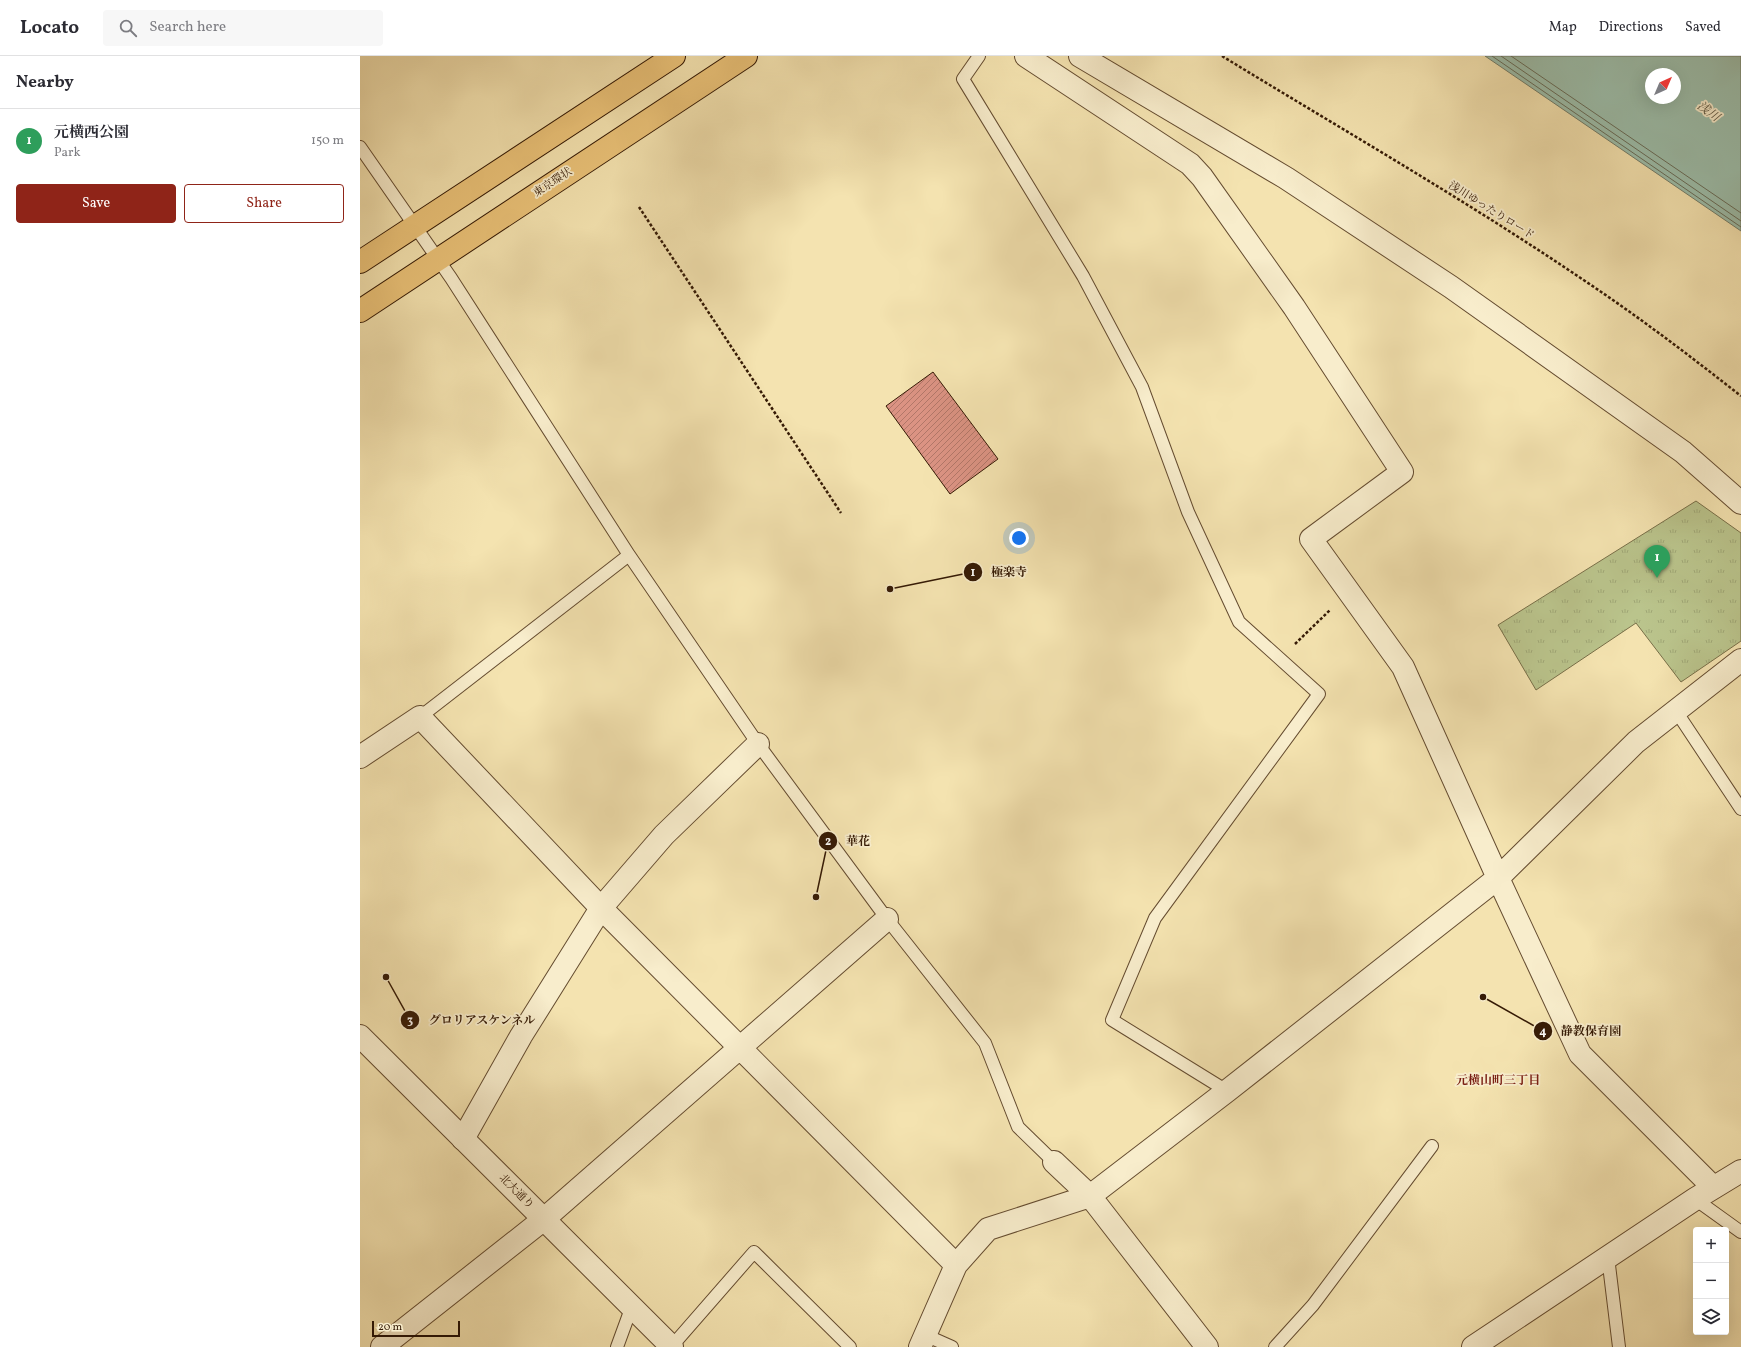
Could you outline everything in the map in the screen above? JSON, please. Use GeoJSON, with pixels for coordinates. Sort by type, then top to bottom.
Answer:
{"type":"FeatureCollection","features":[{"type":"Feature","properties":{"kind":"highway"},"geometry":{"type":"LineString","coordinates":[[360,262],[674,56]]}},
{"type":"Feature","properties":{"kind":"highway","name":"東京環状"},"geometry":{"type":"LineString","coordinates":[[360,310],[746,56]]}},
{"type":"Feature","properties":{"kind":"street"},"geometry":{"type":"LineString","coordinates":[[1026,56],[1190,164],[1202,177],[1294,307],[1402,472],[1311,539],[1403,667],[1498,878],[1580,1054],[1712,1187]]}},
{"type":"Feature","properties":{"kind":"street"},"geometry":{"type":"LineString","coordinates":[[1080,56],[1286,178],[1451,287],[1683,452],[1741,503]]}},
{"type":"Feature","properties":{"kind":"street"},"geometry":{"type":"LineString","coordinates":[[923,1341],[956,1265],[988,1229],[1090,1196],[1227,1092],[1498,878],[1636,742],[1741,660]]}},
{"type":"Feature","properties":{"kind":"street"},"geometry":{"type":"LineString","coordinates":[[360,757],[420,717],[601,908],[956,1265]]}},
{"type":"Feature","properties":{"kind":"street"},"geometry":{"type":"LineString","coordinates":[[463,1139],[521,1036],[601,908],[664,835],[758,744]]}},
{"type":"Feature","properties":{"kind":"street"},"geometry":{"type":"LineString","coordinates":[[382,1347],[544,1219],[887,919]]}},
{"type":"Feature","properties":{"kind":"street","name":"北大通り"},"geometry":{"type":"LineString","coordinates":[[360,1036],[672,1347]]}},
{"type":"Feature","properties":{"kind":"street"},"geometry":{"type":"LineString","coordinates":[[1054,1162],[1090,1196],[1208,1347]]}},
{"type":"Feature","properties":{"kind":"street"},"geometry":{"type":"LineString","coordinates":[[1473,1347],[1712,1187],[1741,1171]]}},
{"type":"Feature","properties":{"kind":"lane"},"geometry":{"type":"LineString","coordinates":[[980,56],[963,79],[1083,276],[1142,387],[1188,512],[1239,622],[1319,694],[1155,918],[1112,1020],[1227,1092]]}},
{"type":"Feature","properties":{"kind":"lane"},"geometry":{"type":"LineString","coordinates":[[360,148],[451,278],[629,555],[758,744],[887,919],[985,1044],[1018,1127],[1054,1162]]}},
{"type":"Feature","properties":{"kind":"lane"},"geometry":{"type":"LineString","coordinates":[[420,717],[629,555]]}},
{"type":"Feature","properties":{"kind":"lane"},"geometry":{"type":"LineString","coordinates":[[1676,711],[1741,809]]}},
{"type":"Feature","properties":{"kind":"lane"},"geometry":{"type":"LineString","coordinates":[[1275,1347],[1314,1305],[1432,1146]]}},
{"type":"Feature","properties":{"kind":"lane"},"geometry":{"type":"LineString","coordinates":[[1695,1199],[1741,1232]]}},
{"type":"Feature","properties":{"kind":"lane"},"geometry":{"type":"LineString","coordinates":[[672,1347],[754,1252],[850,1347]]}},
{"type":"Feature","properties":{"kind":"lane"},"geometry":{"type":"LineString","coordinates":[[1608,1257],[1619,1347]]}},
{"type":"Feature","properties":{"kind":"lane"},"geometry":{"type":"LineString","coordinates":[[617,1347],[632,1306]]}},
{"type":"Feature","properties":{"kind":"lane"},"geometry":{"type":"LineString","coordinates":[[923,1341],[952,1347]]}},
{"type":"Feature","properties":{"kind":"path","name":"浅川ゆったりロード"},"geometry":{"type":"LineString","coordinates":[[1222,56],[1504,228],[1573,273],[1665,337],[1741,396]]}},
{"type":"Feature","properties":{"kind":"path"},"geometry":{"type":"LineString","coordinates":[[639,206],[842,513]]}},
{"type":"Feature","properties":{"kind":"path"},"geometry":{"type":"LineString","coordinates":[[1280,659],[1349,591]]}},
{"type":"Feature","properties":{"kind":"green space"},"geometry":{"type":"Polygon","coordinates":[[[1696,501],[1741,533],[1741,641],[1681,682],[1636,623],[1536,690],[1498,625],[1696,501]]]}},
{"type":"Feature","properties":{"kind":"water","name":"浅川"},"geometry":{"type":"Polygon","coordinates":[[[1485,56],[1741,56],[1741,231],[1485,56]]]}},
{"type":"Feature","properties":{"kind":"building"},"geometry":{"type":"Polygon","coordinates":[[[933,372],[998,459],[950,494],[886,406],[933,372]]]}},
{"type":"Feature","properties":{"kind":"place","name":"元横西公園"},"geometry":{"type":"Point","coordinates":[1657,578]}},
{"type":"Feature","properties":{"kind":"place","name":"極楽寺"},"geometry":{"type":"Point","coordinates":[890,589]}},
{"type":"Feature","properties":{"kind":"place","name":"華花"},"geometry":{"type":"Point","coordinates":[816,897]}},
{"type":"Feature","properties":{"kind":"place","name":"グロリアスケンネル"},"geometry":{"type":"Point","coordinates":[386,977]}},
{"type":"Feature","properties":{"kind":"place","name":"静教保育園"},"geometry":{"type":"Point","coordinates":[1483,997]}},
{"type":"Feature","properties":{"kind":"district","name":"元横山町三丁目"},"geometry":{"type":"Point","coordinates":[1498,1081]}}]}
